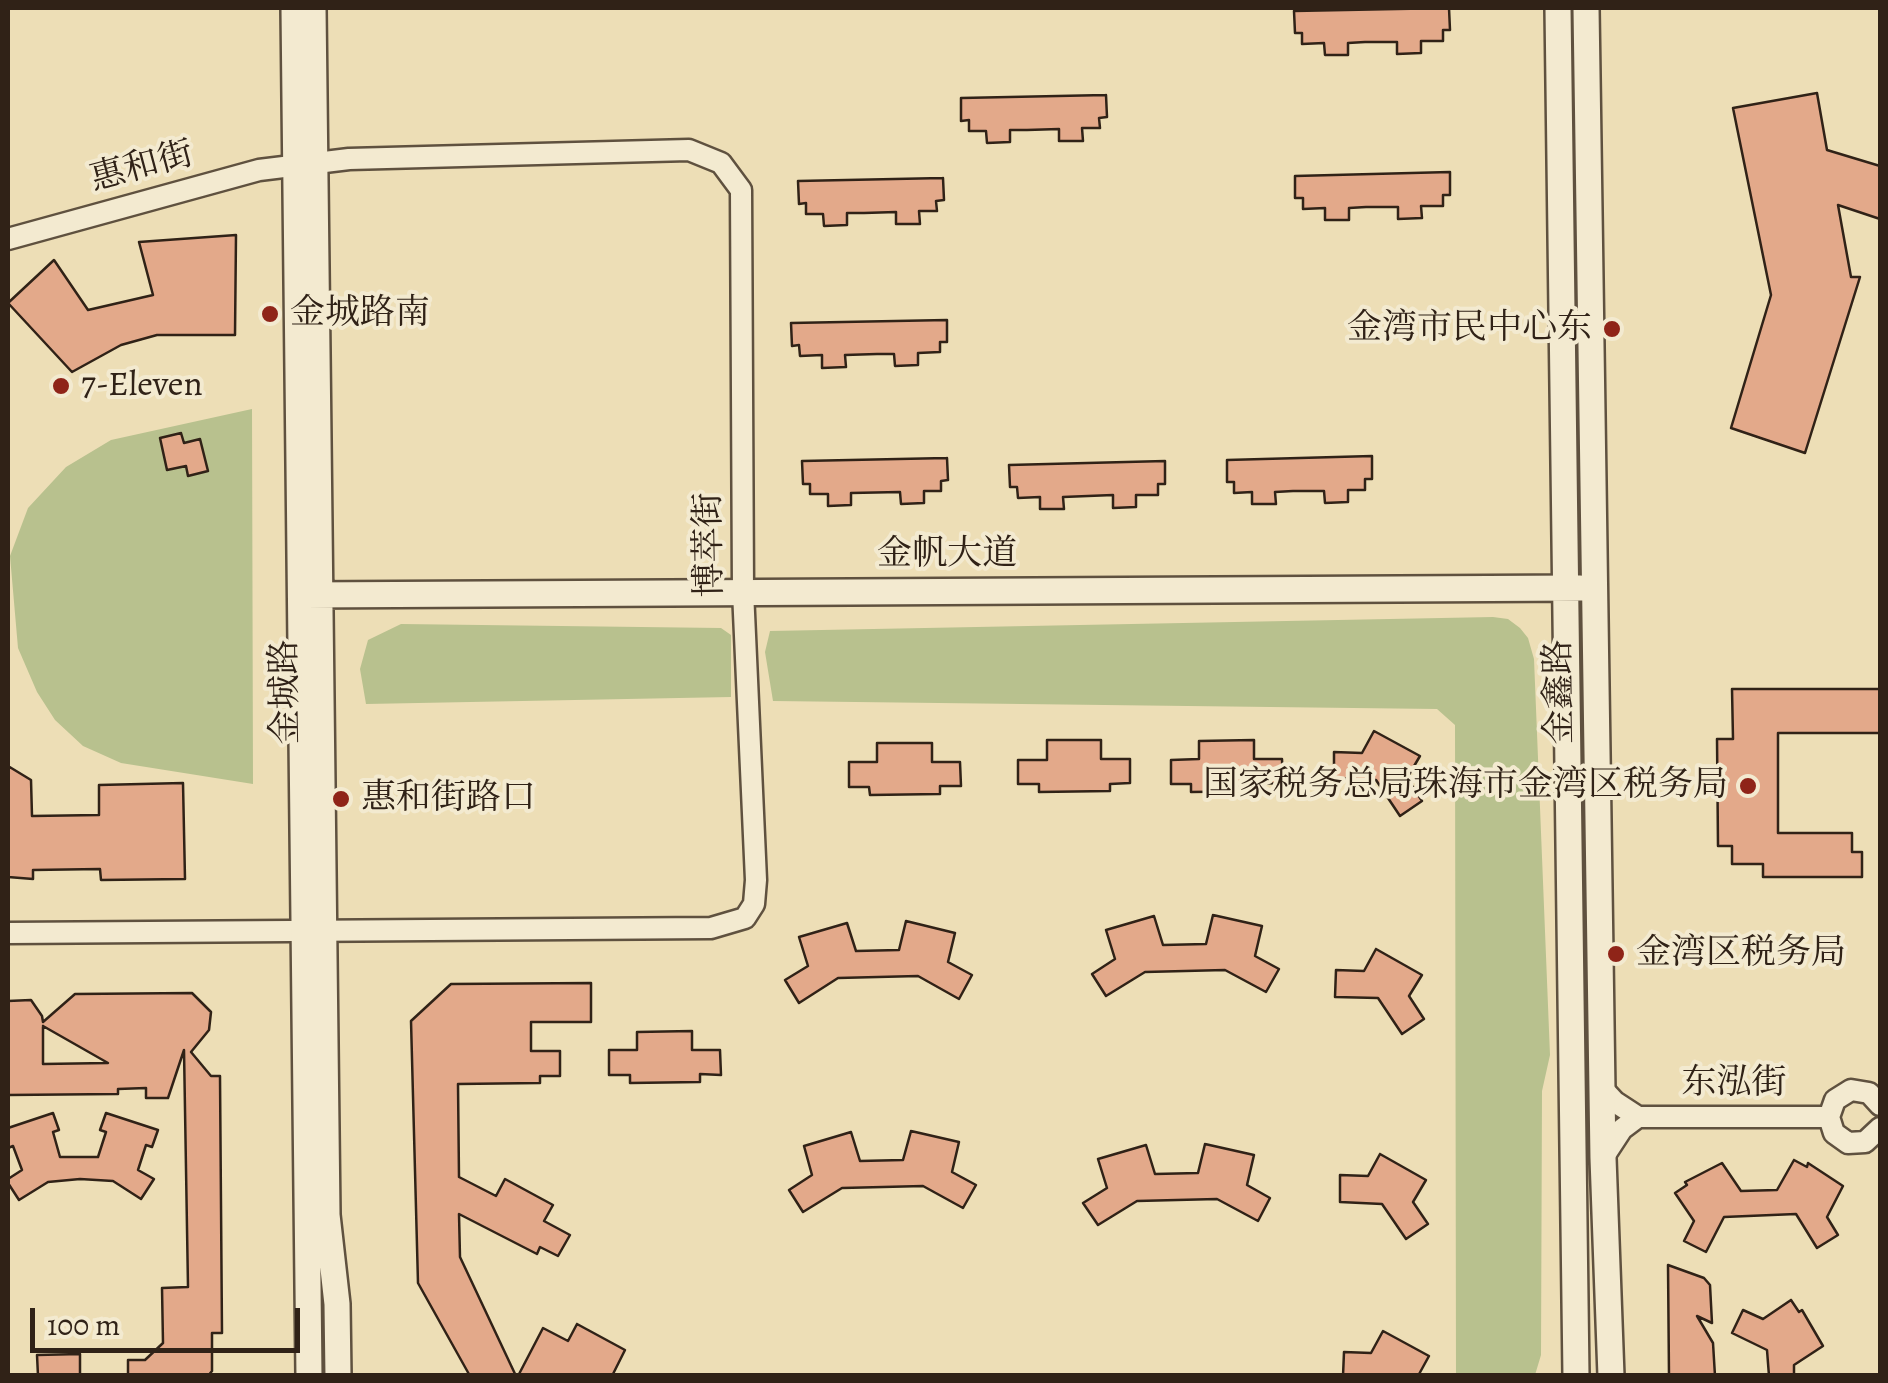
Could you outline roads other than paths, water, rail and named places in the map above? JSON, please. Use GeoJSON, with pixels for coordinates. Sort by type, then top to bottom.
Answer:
{"type":"FeatureCollection","features":[{"type":"Feature","properties":{"kind":"street","name":"金城路"},"geometry":{"type":"LineString","coordinates":[[294,8],[304,164],[311,595],[314,931],[309,1376]]}},
{"type":"Feature","properties":{"kind":"street","name":"金城路"},"geometry":{"type":"LineString","coordinates":[[304,164],[312,8]]}},
{"type":"Feature","properties":{"kind":"street","name":"金鑫路"},"geometry":{"type":"LineString","coordinates":[[1558,8],[1574,1371]]}},
{"type":"Feature","properties":{"kind":"street","name":"金鑫路"},"geometry":{"type":"LineString","coordinates":[[1586,8],[1602,1158],[1611,1376]]}},
{"type":"Feature","properties":{"kind":"street","name":"博萃街"},"geometry":{"type":"LineString","coordinates":[[304,164],[349,159],[690,150],[721,162],[741,190],[743,591],[756,880],[754,904],[746,918],[712,928],[314,931]]}},
{"type":"Feature","properties":{"kind":"street","name":"惠和街"},"geometry":{"type":"LineString","coordinates":[[8,239],[259,170],[304,164]]}},
{"type":"Feature","properties":{"kind":"street","name":"金帆大道"},"geometry":{"type":"LineString","coordinates":[[311,595],[1594,588]]}},
{"type":"Feature","properties":{"kind":"street","name":"金城路"},"geometry":{"type":"LineString","coordinates":[[314,931],[327,1215],[338,1304],[338,1376]]}},
{"type":"Feature","properties":{"kind":"street"},"geometry":{"type":"LineString","coordinates":[[8,933],[314,931]]}},
{"type":"Feature","properties":{"kind":"street","name":"东泓街"},"geometry":{"type":"LineString","coordinates":[[1602,1088],[1615,1102],[1638,1116],[1829,1117]]}},
{"type":"Feature","properties":{"kind":"street"},"geometry":{"type":"LineString","coordinates":[[1880,1106],[1869,1093],[1851,1090],[1835,1100],[1829,1117],[1834,1133],[1848,1143],[1865,1142],[1880,1128]]}},
{"type":"Feature","properties":{"kind":"street","name":"东泓街"},"geometry":{"type":"LineString","coordinates":[[1602,1158],[1622,1129],[1638,1116]]}},
{"type":"Feature","properties":{"kind":"place","name":"金城路南"},"geometry":{"type":"Point","coordinates":[270,314]}},
{"type":"Feature","properties":{"kind":"place","name":"金湾市民中心东"},"geometry":{"type":"Point","coordinates":[1612,329]}},
{"type":"Feature","properties":{"kind":"place","name":"7-Eleven"},"geometry":{"type":"Point","coordinates":[61,386]}},
{"type":"Feature","properties":{"kind":"place","name":"国家税务总局珠海市金湾区税务局"},"geometry":{"type":"Point","coordinates":[1748,786]}},
{"type":"Feature","properties":{"kind":"place","name":"惠和街路口"},"geometry":{"type":"Point","coordinates":[341,799]}},
{"type":"Feature","properties":{"kind":"place","name":"金湾区税务局"},"geometry":{"type":"Point","coordinates":[1616,954]}}]}
